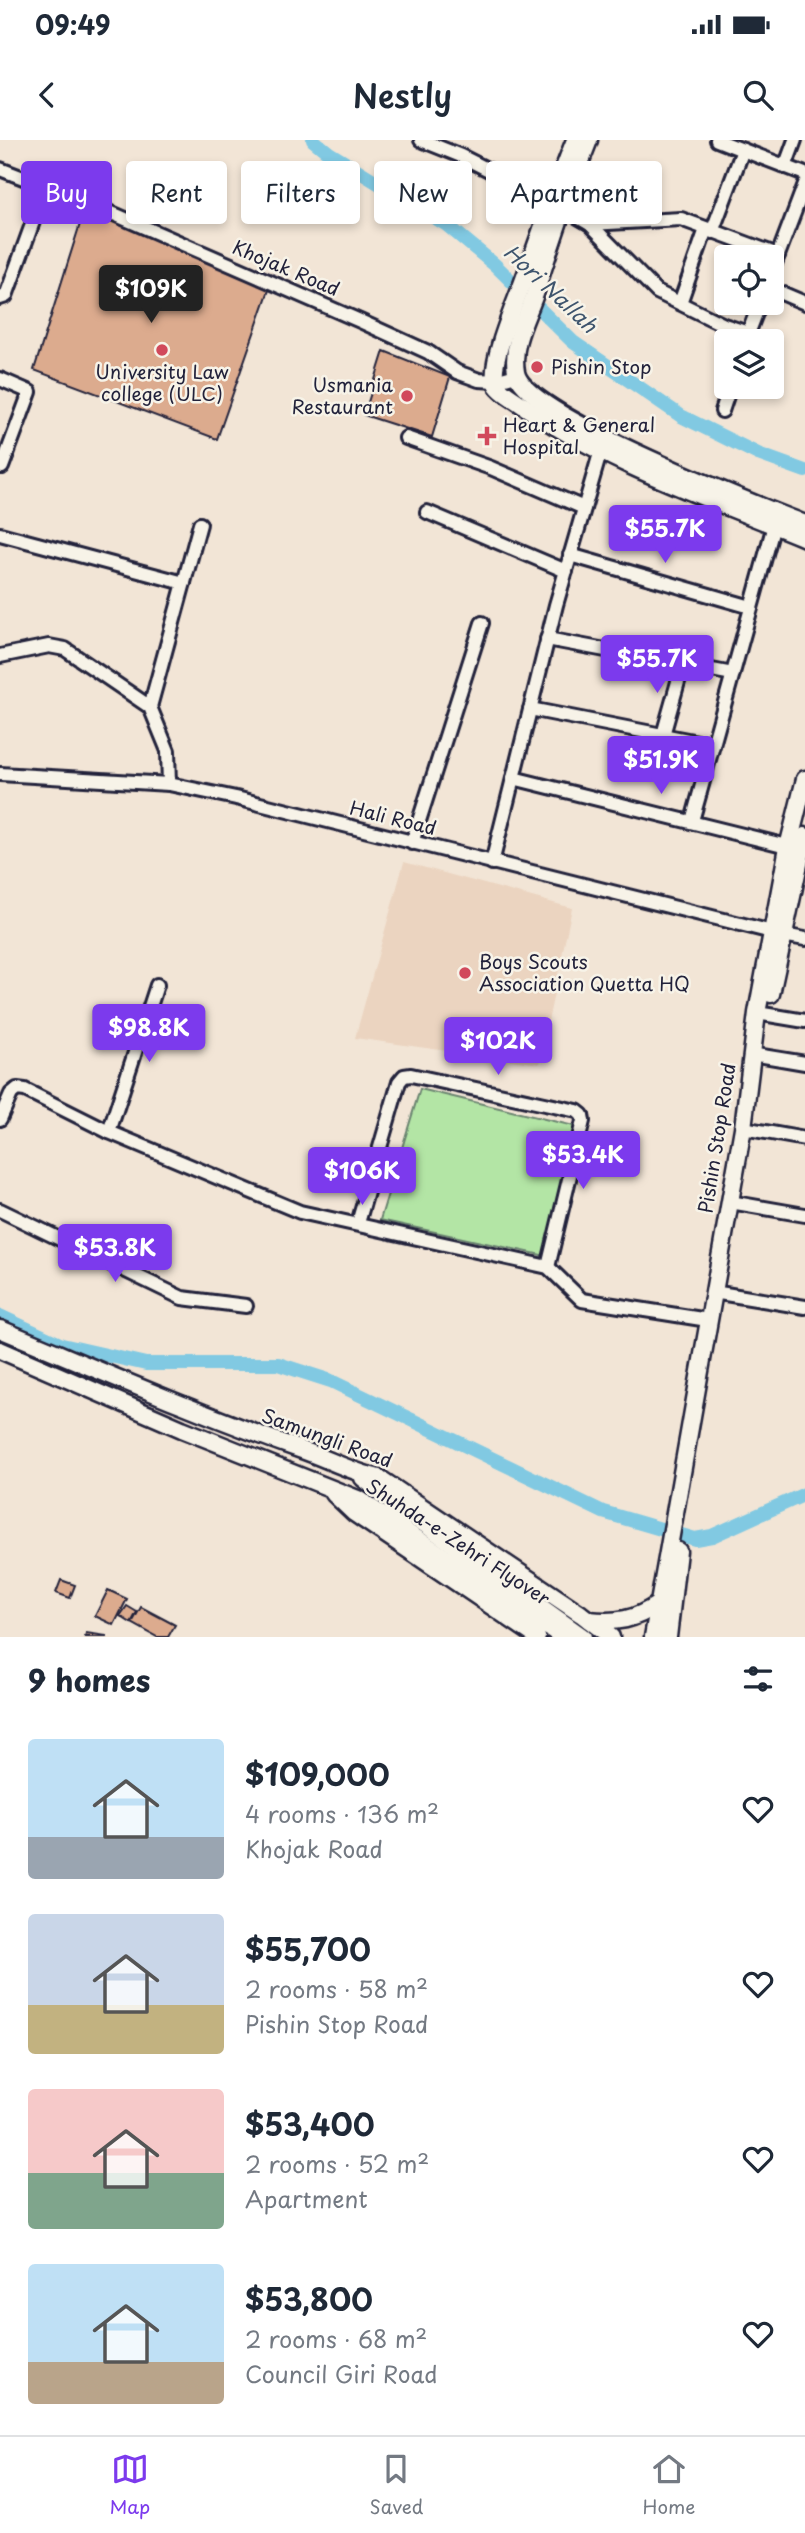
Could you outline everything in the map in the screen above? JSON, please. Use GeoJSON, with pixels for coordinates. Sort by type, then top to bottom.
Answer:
{"type":"FeatureCollection","features":[{"type":"Feature","properties":{"kind":"main road"},"geometry":{"type":"LineString","coordinates":[[569,161],[575,140]]}},
{"type":"Feature","properties":{"kind":"main road"},"geometry":{"type":"LineString","coordinates":[[578,161],[589,140]]}},
{"type":"Feature","properties":{"kind":"main road"},"geometry":{"type":"LineString","coordinates":[[548,224],[499,349],[495,381],[499,388],[540,417],[601,450],[696,495],[805,538]]}},
{"type":"Feature","properties":{"kind":"main road"},"geometry":{"type":"LineString","coordinates":[[551,224],[535,295],[522,326],[515,355],[516,375],[530,393],[627,450],[805,524]]}},
{"type":"Feature","properties":{"kind":"main road","name":"Pishin Stop Road"},"geometry":{"type":"LineString","coordinates":[[680,1504],[747,1129],[762,1014],[798,844],[805,779]]}},
{"type":"Feature","properties":{"kind":"main road","name":"Pishin Stop Road"},"geometry":{"type":"LineString","coordinates":[[680,1504],[708,1320],[719,1293]]}},
{"type":"Feature","properties":{"kind":"main road","name":"Samungli Road"},"geometry":{"type":"LineString","coordinates":[[0,1329],[251,1432],[359,1474],[379,1478],[611,1637]]}},
{"type":"Feature","properties":{"kind":"main road"},"geometry":{"type":"LineString","coordinates":[[0,1349],[182,1429],[327,1488],[354,1513],[537,1637]]}},
{"type":"Feature","properties":{"kind":"main road","name":"Shuhda-e-Zehri Flyover"},"geometry":{"type":"LineString","coordinates":[[359,1474],[391,1500],[583,1637]]}},
{"type":"Feature","properties":{"kind":"main road","name":"Shuhda-e-Zehri Flyover"},"geometry":{"type":"LineString","coordinates":[[327,1488],[360,1500],[562,1637]]}},
{"type":"Feature","properties":{"kind":"main road"},"geometry":{"type":"LineString","coordinates":[[653,1637],[670,1535],[680,1504]]}},
{"type":"Feature","properties":{"kind":"main road"},"geometry":{"type":"LineString","coordinates":[[668,1637],[680,1504]]}},
{"type":"Feature","properties":{"kind":"main road"},"geometry":{"type":"LineString","coordinates":[[587,1619],[626,1621],[658,1604]]}},
{"type":"Feature","properties":{"kind":"street"},"geometry":{"type":"LineString","coordinates":[[421,140],[486,169]]}},
{"type":"Feature","properties":{"kind":"street"},"geometry":{"type":"LineString","coordinates":[[717,140],[805,174]]}},
{"type":"Feature","properties":{"kind":"street"},"geometry":{"type":"LineString","coordinates":[[785,167],[795,140]]}},
{"type":"Feature","properties":{"kind":"street"},"geometry":{"type":"LineString","coordinates":[[680,303],[743,150]]}},
{"type":"Feature","properties":{"kind":"street","name":"Khojak Road"},"geometry":{"type":"LineString","coordinates":[[1,172],[21,179]]}},
{"type":"Feature","properties":{"kind":"street"},"geometry":{"type":"LineString","coordinates":[[782,245],[805,184]]}},
{"type":"Feature","properties":{"kind":"street","name":"Khojak Road"},"geometry":{"type":"LineString","coordinates":[[112,215],[360,321],[428,352],[457,372],[479,380],[495,381],[516,375]]}},
{"type":"Feature","properties":{"kind":"street"},"geometry":{"type":"LineString","coordinates":[[590,225],[681,219],[750,245]]}},
{"type":"Feature","properties":{"kind":"street"},"geometry":{"type":"LineString","coordinates":[[0,311],[32,224]]}},
{"type":"Feature","properties":{"kind":"street"},"geometry":{"type":"LineString","coordinates":[[590,225],[657,292],[732,329]]}},
{"type":"Feature","properties":{"kind":"street"},"geometry":{"type":"LineString","coordinates":[[784,294],[805,303]]}},
{"type":"Feature","properties":{"kind":"street"},"geometry":{"type":"LineString","coordinates":[[0,379],[30,393],[2,467]]}},
{"type":"Feature","properties":{"kind":"street"},"geometry":{"type":"LineString","coordinates":[[722,411],[726,399]]}},
{"type":"Feature","properties":{"kind":"street"},"geometry":{"type":"LineString","coordinates":[[406,438],[491,468],[584,508]]}},
{"type":"Feature","properties":{"kind":"street"},"geometry":{"type":"LineString","coordinates":[[492,863],[547,639],[601,450]]}},
{"type":"Feature","properties":{"kind":"street"},"geometry":{"type":"LineString","coordinates":[[427,512],[566,571]]}},
{"type":"Feature","properties":{"kind":"street"},"geometry":{"type":"LineString","coordinates":[[150,707],[200,524]]}},
{"type":"Feature","properties":{"kind":"street"},"geometry":{"type":"LineString","coordinates":[[692,821],[774,525]]}},
{"type":"Feature","properties":{"kind":"street"},"geometry":{"type":"LineString","coordinates":[[0,534],[184,583]]}},
{"type":"Feature","properties":{"kind":"street"},"geometry":{"type":"LineString","coordinates":[[570,555],[751,607]]}},
{"type":"Feature","properties":{"kind":"street"},"geometry":{"type":"LineString","coordinates":[[412,843],[482,623]]}},
{"type":"Feature","properties":{"kind":"street"},"geometry":{"type":"LineString","coordinates":[[547,639],[733,674]]}},
{"type":"Feature","properties":{"kind":"street"},"geometry":{"type":"LineString","coordinates":[[0,656],[49,646],[65,649],[150,707],[168,751],[169,784]]}},
{"type":"Feature","properties":{"kind":"street"},"geometry":{"type":"LineString","coordinates":[[663,735],[683,664]]}},
{"type":"Feature","properties":{"kind":"street"},"geometry":{"type":"LineString","coordinates":[[530,709],[713,745]]}},
{"type":"Feature","properties":{"kind":"street","name":"Hali Road"},"geometry":{"type":"LineString","coordinates":[[0,775],[169,784],[236,798],[805,939]]}},
{"type":"Feature","properties":{"kind":"street"},"geometry":{"type":"LineString","coordinates":[[513,778],[798,844]]}},
{"type":"Feature","properties":{"kind":"street"},"geometry":{"type":"LineString","coordinates":[[110,1132],[157,985]]}},
{"type":"Feature","properties":{"kind":"street"},"geometry":{"type":"LineString","coordinates":[[762,1014],[805,1021]]}},
{"type":"Feature","properties":{"kind":"street"},"geometry":{"type":"LineString","coordinates":[[756,1055],[805,1063]]}},
{"type":"Feature","properties":{"kind":"street"},"geometry":{"type":"LineString","coordinates":[[358,1223],[399,1083],[404,1076],[411,1075],[577,1111],[582,1115],[583,1121],[548,1267]]}},
{"type":"Feature","properties":{"kind":"street"},"geometry":{"type":"LineString","coordinates":[[0,1119],[11,1094],[17,1089],[25,1090],[110,1132],[300,1212],[548,1267],[582,1300],[708,1320]]}},
{"type":"Feature","properties":{"kind":"street"},"geometry":{"type":"LineString","coordinates":[[747,1129],[805,1139]]}},
{"type":"Feature","properties":{"kind":"street"},"geometry":{"type":"LineString","coordinates":[[734,1203],[805,1215]]}},
{"type":"Feature","properties":{"kind":"street"},"geometry":{"type":"LineString","coordinates":[[0,1210],[182,1298],[246,1306]]}},
{"type":"Feature","properties":{"kind":"street"},"geometry":{"type":"LineString","coordinates":[[719,1293],[805,1307]]}},
{"type":"Feature","properties":{"kind":"shaded area","name":"Boys Scouts Association Quetta HQ"},"geometry":{"type":"Polygon","coordinates":[[[404,862],[572,908],[539,1064],[355,1038],[404,862]]]}},
{"type":"Feature","properties":{"kind":"green space"},"geometry":{"type":"Polygon","coordinates":[[[420,1089],[578,1127],[546,1256],[380,1220],[420,1089]]]}},
{"type":"Feature","properties":{"kind":"building"},"geometry":{"type":"Polygon","coordinates":[[[112,220],[270,287],[217,439],[34,370],[80,224],[112,224],[112,220]]]}},
{"type":"Feature","properties":{"kind":"building","name":"Usmania Restaurant"},"geometry":{"type":"Polygon","coordinates":[[[384,351],[450,377],[432,437],[364,415],[384,351]]]}},
{"type":"Feature","properties":{"kind":"building"},"geometry":{"type":"Polygon","coordinates":[[[61,1580],[75,1585],[70,1598],[56,1593],[61,1580]]]}},
{"type":"Feature","properties":{"kind":"building"},"geometry":{"type":"Polygon","coordinates":[[[108,1590],[127,1599],[114,1625],[95,1616],[108,1590]]]}},
{"type":"Feature","properties":{"kind":"building"},"geometry":{"type":"Polygon","coordinates":[[[127,1606],[137,1612],[131,1623],[120,1616],[127,1606]]]}},
{"type":"Feature","properties":{"kind":"building"},"geometry":{"type":"Polygon","coordinates":[[[141,1607],[175,1625],[168,1637],[157,1637],[132,1623],[141,1607]]]}},
{"type":"Feature","properties":{"kind":"building"},"geometry":{"type":"Polygon","coordinates":[[[86,1633],[107,1636],[107,1637],[85,1637],[86,1633]]]}},
{"type":"Feature","properties":{"kind":"waterway","name":"Hori Nallah"},"geometry":{"type":"LineString","coordinates":[[313,140],[329,153],[447,225],[495,265],[573,342],[681,416],[758,454],[805,471]]}},
{"type":"Feature","properties":{"kind":"waterway"},"geometry":{"type":"LineString","coordinates":[[0,1316],[62,1345],[146,1364],[278,1364],[331,1381],[603,1512],[695,1539],[712,1536],[805,1494]]}},
{"type":"Feature","properties":{"kind":"place","name":"University Law college (ULC)"},"geometry":{"type":"Point","coordinates":[162,350]}},
{"type":"Feature","properties":{"kind":"place","name":"Pishin Stop"},"geometry":{"type":"Point","coordinates":[537,367]}},
{"type":"Feature","properties":{"kind":"place","name":"Usmania Restaurant"},"geometry":{"type":"Point","coordinates":[407,396]}},
{"type":"Feature","properties":{"kind":"place","name":"Heart & General Hospital"},"geometry":{"type":"Point","coordinates":[487,436]}},
{"type":"Feature","properties":{"kind":"place","name":"Boys Scouts Association Quetta HQ"},"geometry":{"type":"Point","coordinates":[465,973]}}]}
